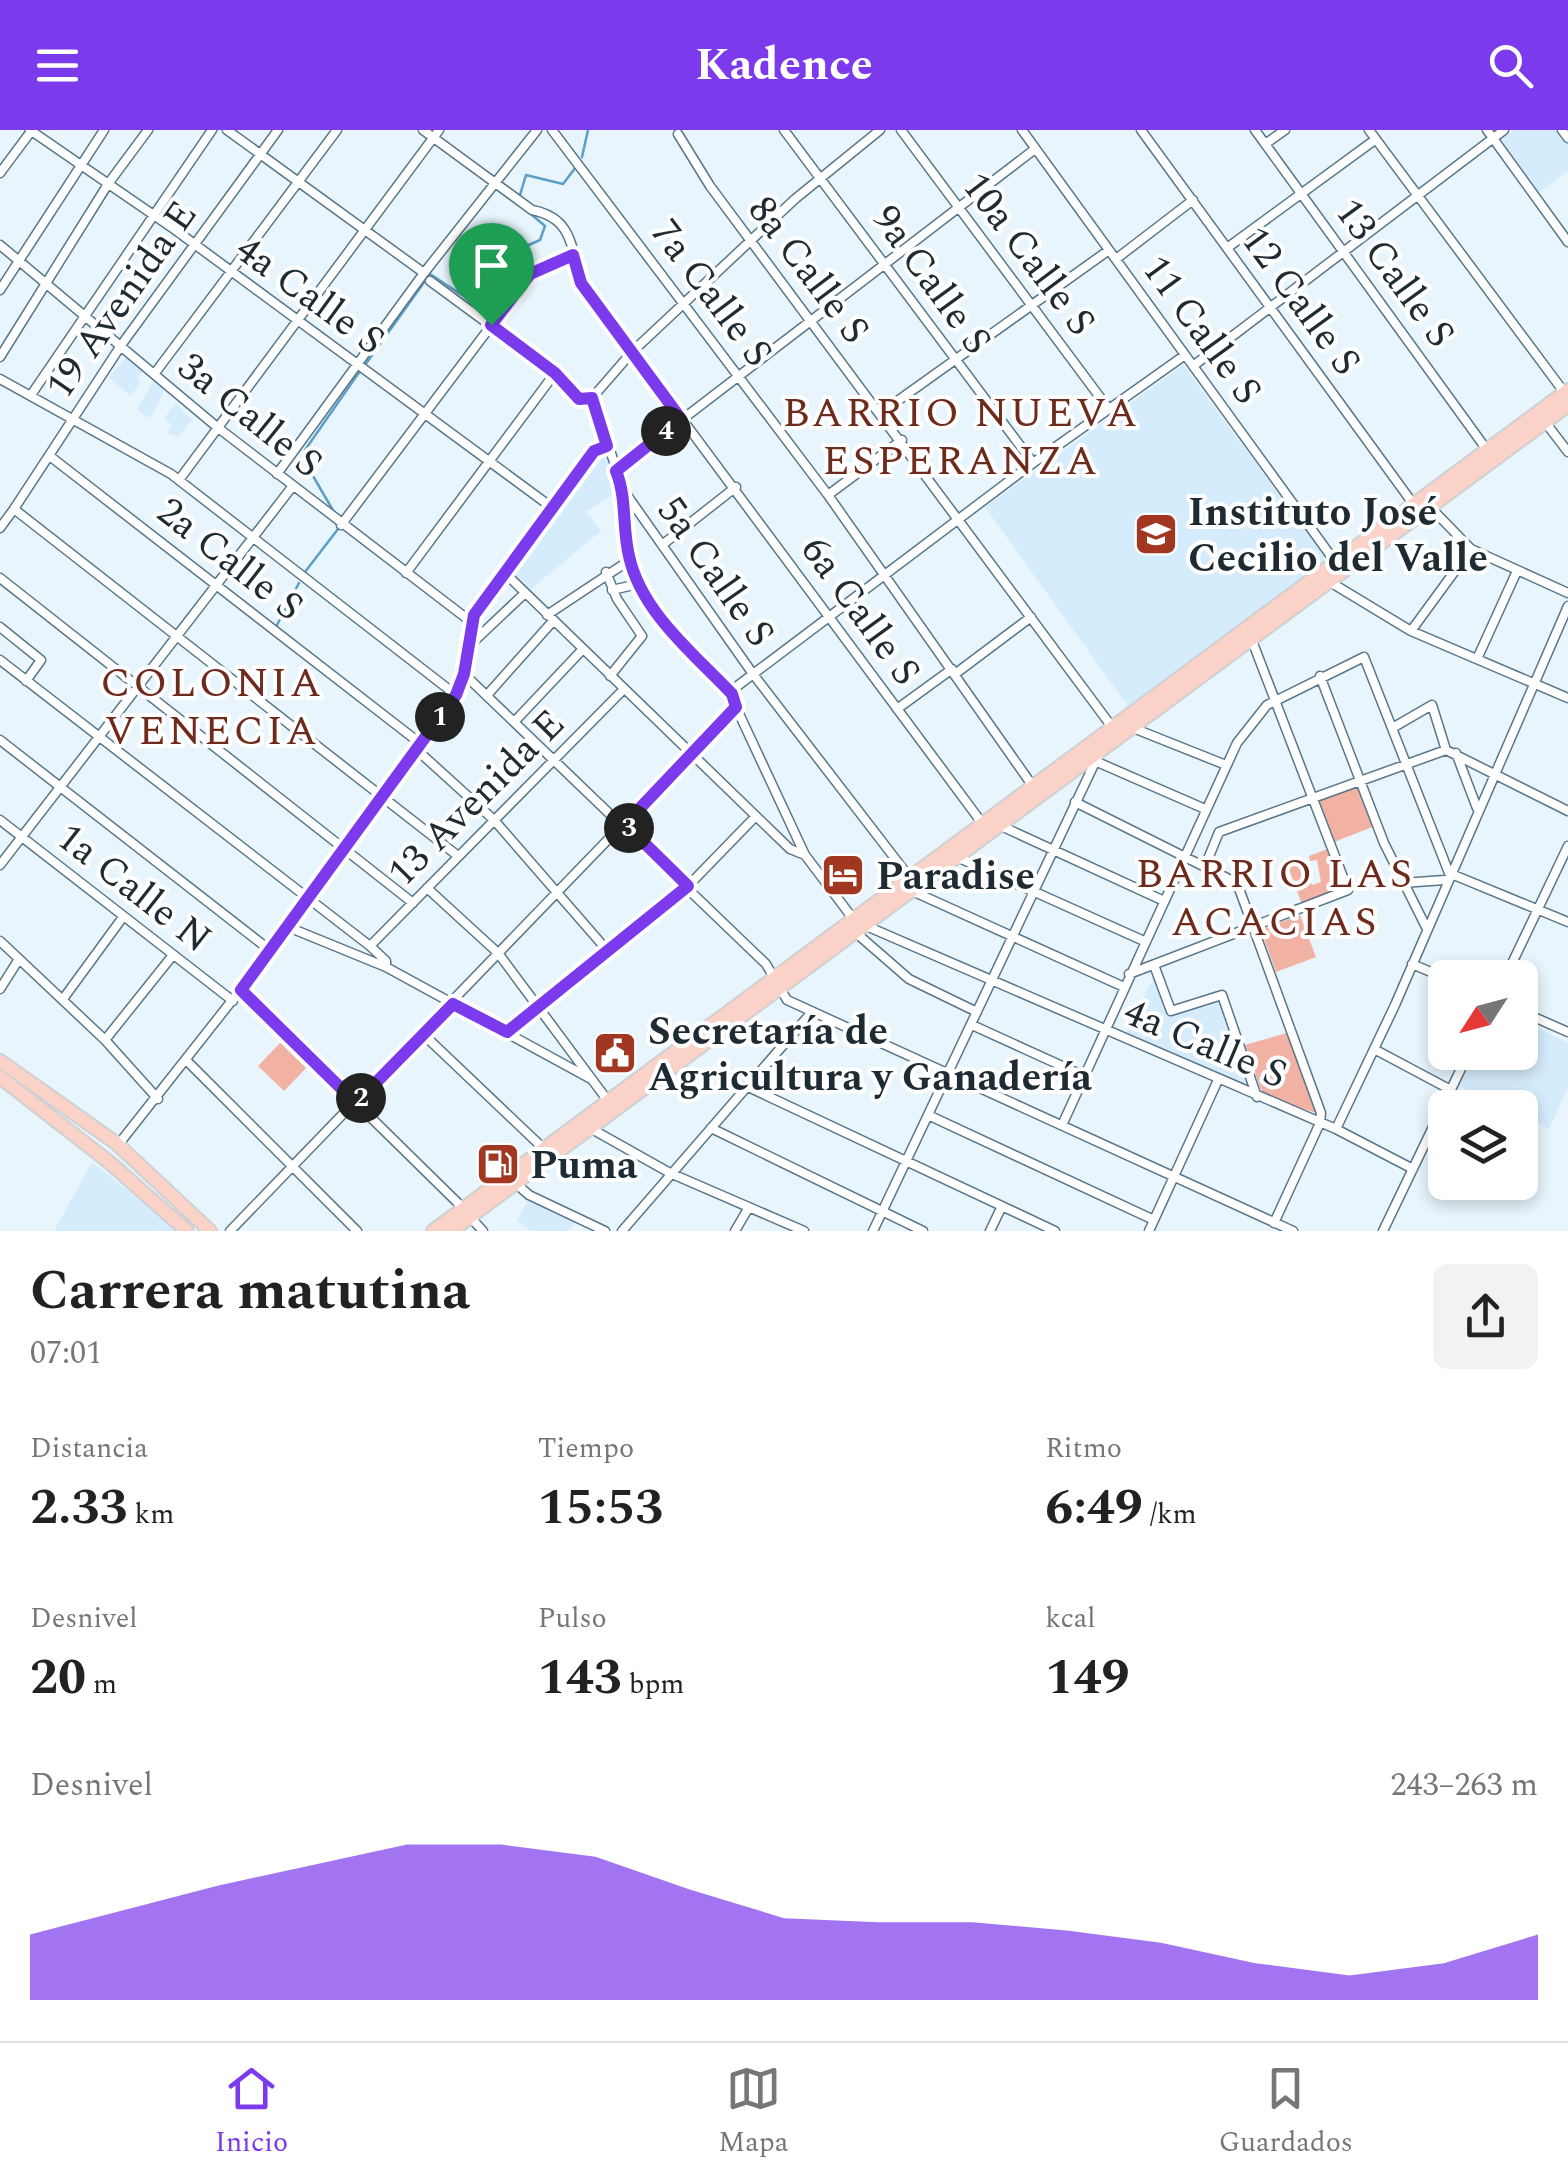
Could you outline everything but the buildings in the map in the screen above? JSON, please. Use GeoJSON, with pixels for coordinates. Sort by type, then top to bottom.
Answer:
{"type":"FeatureCollection","features":[{"type":"Feature","properties":{"kind":"highway"},"geometry":{"type":"LineString","coordinates":[[512,1179],[544,1149],[608,1101],[858,926],[1032,785],[1336,562],[1414,505],[1545,422],[1567,396]]}},
{"type":"Feature","properties":{"kind":"highway"},"geometry":{"type":"LineString","coordinates":[[910,884],[955,856],[989,822],[1098,755],[1430,507],[1567,396]]}},
{"type":"Feature","properties":{"kind":"highway"},"geometry":{"type":"LineString","coordinates":[[433,1231],[590,1128],[776,985]]}},
{"type":"Feature","properties":{"kind":"highway"},"geometry":{"type":"LineString","coordinates":[[0,1061],[116,1145],[210,1231]]}},
{"type":"Feature","properties":{"kind":"highway"},"geometry":{"type":"LineString","coordinates":[[48,1095],[38,1095],[7,1072],[0,1076],[104,1158],[187,1231]]}},
{"type":"Feature","properties":{"kind":"highway"},"geometry":{"type":"LineString","coordinates":[[104,1158],[103,1143],[116,1145]]}},
{"type":"Feature","properties":{"kind":"highway"},"geometry":{"type":"LineString","coordinates":[[451,1231],[467,1212]]}},
{"type":"Feature","properties":{"kind":"street"},"geometry":{"type":"LineString","coordinates":[[0,173],[31,130]]}},
{"type":"Feature","properties":{"kind":"street","name":"4a Calle S"},"geometry":{"type":"LineString","coordinates":[[31,130],[554,509]]}},
{"type":"Feature","properties":{"kind":"street"},"geometry":{"type":"LineString","coordinates":[[0,290],[104,130]]}},
{"type":"Feature","properties":{"kind":"street"},"geometry":{"type":"LineString","coordinates":[[0,356],[108,184],[148,130]]}},
{"type":"Feature","properties":{"kind":"street"},"geometry":{"type":"LineString","coordinates":[[31,395],[212,130]]}},
{"type":"Feature","properties":{"kind":"street"},"geometry":{"type":"LineString","coordinates":[[226,130],[555,373],[579,399],[592,398],[632,352],[686,306],[820,176],[880,130]]}},
{"type":"Feature","properties":{"kind":"street","name":"19 Avenida E"},"geometry":{"type":"LineString","coordinates":[[0,528],[51,457],[122,344],[278,130]]}},
{"type":"Feature","properties":{"kind":"street"},"geometry":{"type":"LineString","coordinates":[[155,373],[337,130]]}},
{"type":"Feature","properties":{"kind":"street","name":"6a Calle S"},"geometry":{"type":"LineString","coordinates":[[423,130],[436,134],[532,210],[558,218],[581,283],[897,709],[989,822]]}},
{"type":"Feature","properties":{"kind":"street"},"geometry":{"type":"LineString","coordinates":[[277,474],[536,130]]}},
{"type":"Feature","properties":{"kind":"street","name":"7a Calle S"},"geometry":{"type":"LineString","coordinates":[[552,130],[828,495],[1032,785]]}},
{"type":"Feature","properties":{"kind":"street","name":"9a Calle S"},"geometry":{"type":"LineString","coordinates":[[784,130],[1033,463]]}},
{"type":"Feature","properties":{"kind":"street","name":"12 Calle S"},"geometry":{"type":"LineString","coordinates":[[1141,130],[1414,505]]}},
{"type":"Feature","properties":{"kind":"street","name":"13 Calle S"},"geometry":{"type":"LineString","coordinates":[[1255,130],[1488,457]]}},
{"type":"Feature","properties":{"kind":"street"},"geometry":{"type":"LineString","coordinates":[[1266,144],[1285,130]]}},
{"type":"Feature","properties":{"kind":"street"},"geometry":{"type":"LineString","coordinates":[[1369,130],[1567,396]]}},
{"type":"Feature","properties":{"kind":"street"},"geometry":{"type":"LineString","coordinates":[[1193,366],[1490,134],[1504,130]]}},
{"type":"Feature","properties":{"kind":"street"},"geometry":{"type":"LineString","coordinates":[[1562,130],[1568,138]]}},
{"type":"Feature","properties":{"kind":"street","name":"10a Calle S"},"geometry":{"type":"LineString","coordinates":[[905,132],[1108,408]]}},
{"type":"Feature","properties":{"kind":"street","name":"11 Calle S"},"geometry":{"type":"LineString","coordinates":[[1026,132],[1336,562]]}},
{"type":"Feature","properties":{"kind":"street"},"geometry":{"type":"LineString","coordinates":[[178,480],[361,229],[436,134]]}},
{"type":"Feature","properties":{"kind":"street","name":"8a Calle S"},"geometry":{"type":"LineString","coordinates":[[678,134],[810,321],[882,412],[1112,727]]}},
{"type":"Feature","properties":{"kind":"street"},"geometry":{"type":"LineString","coordinates":[[1490,134],[1568,242]]}},
{"type":"Feature","properties":{"kind":"street"},"geometry":{"type":"LineString","coordinates":[[1228,248],[1376,139]]}},
{"type":"Feature","properties":{"kind":"street"},"geometry":{"type":"LineString","coordinates":[[616,471],[1035,148]]}},
{"type":"Feature","properties":{"kind":"street"},"geometry":{"type":"LineString","coordinates":[[1116,259],[1193,200]]}},
{"type":"Feature","properties":{"kind":"street","name":"3a Calle S"},"geometry":{"type":"LineString","coordinates":[[0,245],[86,313],[217,428],[470,622]]}},
{"type":"Feature","properties":{"kind":"street"},"geometry":{"type":"LineString","coordinates":[[882,412],[1034,308],[1109,250]]}},
{"type":"Feature","properties":{"kind":"street"},"geometry":{"type":"LineString","coordinates":[[341,525],[530,274],[573,255]]}},
{"type":"Feature","properties":{"kind":"street"},"geometry":{"type":"LineString","coordinates":[[624,491],[630,560],[638,584],[674,634],[734,690],[1033,463],[1185,355]]}},
{"type":"Feature","properties":{"kind":"street"},"geometry":{"type":"LineString","coordinates":[[406,573],[555,373]]}},
{"type":"Feature","properties":{"kind":"street"},"geometry":{"type":"LineString","coordinates":[[0,379],[178,480],[456,695]]}},
{"type":"Feature","properties":{"kind":"street","name":"5a Calle S"},"geometry":{"type":"LineString","coordinates":[[592,398],[624,491],[753,674],[910,884]]}},
{"type":"Feature","properties":{"kind":"street"},"geometry":{"type":"LineString","coordinates":[[1545,422],[1568,452]]}},
{"type":"Feature","properties":{"kind":"street"},"geometry":{"type":"LineString","coordinates":[[828,495],[902,440]]}},
{"type":"Feature","properties":{"kind":"street"},"geometry":{"type":"LineString","coordinates":[[116,1145],[158,1099],[233,1001],[456,695],[470,645],[470,622],[594,451],[607,446]]}},
{"type":"Feature","properties":{"kind":"street","name":"2a Calle S"},"geometry":{"type":"LineString","coordinates":[[51,457],[419,747],[494,820],[606,949]]}},
{"type":"Feature","properties":{"kind":"street"},"geometry":{"type":"LineString","coordinates":[[0,866],[292,487]]}},
{"type":"Feature","properties":{"kind":"street"},"geometry":{"type":"LineString","coordinates":[[662,545],[736,487]]}},
{"type":"Feature","properties":{"kind":"street"},"geometry":{"type":"LineString","coordinates":[[15,507],[458,856]]}},
{"type":"Feature","properties":{"kind":"street"},"geometry":{"type":"LineString","coordinates":[[1430,507],[1471,549],[1568,592]]}},
{"type":"Feature","properties":{"kind":"street"},"geometry":{"type":"LineString","coordinates":[[1411,631],[1471,549]]}},
{"type":"Feature","properties":{"kind":"street"},"geometry":{"type":"LineString","coordinates":[[488,694],[550,618],[606,572],[630,560]]}},
{"type":"Feature","properties":{"kind":"street"},"geometry":{"type":"LineString","coordinates":[[1477,659],[1517,571]]}},
{"type":"Feature","properties":{"kind":"street"},"geometry":{"type":"LineString","coordinates":[[606,572],[612,590],[642,636],[610,676]]}},
{"type":"Feature","properties":{"kind":"street","name":"4a Calle S"},"geometry":{"type":"LineString","coordinates":[[506,574],[790,849],[805,855]]}},
{"type":"Feature","properties":{"kind":"street"},"geometry":{"type":"LineString","coordinates":[[0,578],[413,902]]}},
{"type":"Feature","properties":{"kind":"street"},"geometry":{"type":"LineString","coordinates":[[1329,582],[1411,631],[1568,698]]}},
{"type":"Feature","properties":{"kind":"street"},"geometry":{"type":"LineString","coordinates":[[612,590],[638,584]]}},
{"type":"Feature","properties":{"kind":"street"},"geometry":{"type":"LineString","coordinates":[[470,645],[525,593]]}},
{"type":"Feature","properties":{"kind":"street"},"geometry":{"type":"LineString","coordinates":[[1336,1129],[1568,606]]}},
{"type":"Feature","properties":{"kind":"street"},"geometry":{"type":"LineString","coordinates":[[897,709],[1031,617]]}},
{"type":"Feature","properties":{"kind":"street"},"geometry":{"type":"LineString","coordinates":[[0,627],[41,660],[26,681]]}},
{"type":"Feature","properties":{"kind":"street"},"geometry":{"type":"LineString","coordinates":[[1129,974],[1348,890],[1251,638]]}},
{"type":"Feature","properties":{"kind":"street"},"geometry":{"type":"LineString","coordinates":[[514,721],[582,650]]}},
{"type":"Feature","properties":{"kind":"street"},"geometry":{"type":"LineString","coordinates":[[1063,1123],[1226,765],[1254,718],[1276,701],[1320,676],[1364,657],[1368,660],[1447,876]]}},
{"type":"Feature","properties":{"kind":"street"},"geometry":{"type":"LineString","coordinates":[[0,660],[370,946],[386,961],[386,967]]}},
{"type":"Feature","properties":{"kind":"street"},"geometry":{"type":"LineString","coordinates":[[464,674],[625,824],[766,964],[776,985],[811,1013],[950,1071],[1293,1231]]}},
{"type":"Feature","properties":{"kind":"street"},"geometry":{"type":"LineString","coordinates":[[1320,676],[1402,883],[1426,926]]}},
{"type":"Feature","properties":{"kind":"street","name":"13 Avenida E"},"geometry":{"type":"LineString","coordinates":[[370,946],[624,690]]}},
{"type":"Feature","properties":{"kind":"street","name":"4a Calle S"},"geometry":{"type":"LineString","coordinates":[[734,690],[736,707],[805,855],[858,926],[1336,1129],[1414,1168]]}},
{"type":"Feature","properties":{"kind":"street"},"geometry":{"type":"LineString","coordinates":[[1394,727],[1432,705],[1477,808]]}},
{"type":"Feature","properties":{"kind":"street"},"geometry":{"type":"LineString","coordinates":[[230,1231],[736,707]]}},
{"type":"Feature","properties":{"kind":"street"},"geometry":{"type":"LineString","coordinates":[[1132,728],[1226,765]]}},
{"type":"Feature","properties":{"kind":"street"},"geometry":{"type":"LineString","coordinates":[[0,740],[271,950]]}},
{"type":"Feature","properties":{"kind":"street"},"geometry":{"type":"LineString","coordinates":[[1206,864],[1220,832],[1407,761],[1451,751],[1568,811]]}},
{"type":"Feature","properties":{"kind":"street"},"geometry":{"type":"LineString","coordinates":[[873,1231],[1098,755],[1205,809]]}},
{"type":"Feature","properties":{"kind":"street"},"geometry":{"type":"LineString","coordinates":[[1075,802],[1238,883],[1309,1075],[1320,1123],[1274,1224]]}},
{"type":"Feature","properties":{"kind":"street"},"geometry":{"type":"LineString","coordinates":[[507,1032],[536,1004],[688,886],[756,816]]}},
{"type":"Feature","properties":{"kind":"street","name":"1a Calle N"},"geometry":{"type":"LineString","coordinates":[[0,820],[233,1001]]}},
{"type":"Feature","properties":{"kind":"street"},"geometry":{"type":"LineString","coordinates":[[989,822],[1162,900]]}},
{"type":"Feature","properties":{"kind":"street"},"geometry":{"type":"LineString","coordinates":[[1513,960],[1568,846]]}},
{"type":"Feature","properties":{"kind":"street"},"geometry":{"type":"LineString","coordinates":[[955,856],[1144,941]]}},
{"type":"Feature","properties":{"kind":"street"},"geometry":{"type":"LineString","coordinates":[[1402,883],[1447,876],[1568,922]]}},
{"type":"Feature","properties":{"kind":"street"},"geometry":{"type":"LineString","coordinates":[[910,884],[1124,987]]}},
{"type":"Feature","properties":{"kind":"street"},"geometry":{"type":"LineString","coordinates":[[427,888],[498,953],[608,1101]]}},
{"type":"Feature","properties":{"kind":"street"},"geometry":{"type":"LineString","coordinates":[[63,999],[123,917]]}},
{"type":"Feature","properties":{"kind":"street"},"geometry":{"type":"LineString","coordinates":[[288,926],[386,967],[591,1079]]}},
{"type":"Feature","properties":{"kind":"street"},"geometry":{"type":"LineString","coordinates":[[858,926],[898,972],[977,1012]]}},
{"type":"Feature","properties":{"kind":"street"},"geometry":{"type":"LineString","coordinates":[[0,942],[105,1040],[158,1099]]}},
{"type":"Feature","properties":{"kind":"street"},"geometry":{"type":"LineString","coordinates":[[105,1040],[173,955]]}},
{"type":"Feature","properties":{"kind":"street"},"geometry":{"type":"LineString","coordinates":[[0,989],[19,959]]}},
{"type":"Feature","properties":{"kind":"street"},"geometry":{"type":"LineString","coordinates":[[1154,964],[1171,1011],[1222,996],[1258,1097]]}},
{"type":"Feature","properties":{"kind":"street"},"geometry":{"type":"LineString","coordinates":[[1412,964],[1428,971]]}},
{"type":"Feature","properties":{"kind":"street","name":"1a Calle N"},"geometry":{"type":"LineString","coordinates":[[241,990],[484,1231]]}},
{"type":"Feature","properties":{"kind":"street"},"geometry":{"type":"LineString","coordinates":[[622,1231],[811,1013]]}},
{"type":"Feature","properties":{"kind":"street"},"geometry":{"type":"LineString","coordinates":[[1538,1019],[1568,1032]]}},
{"type":"Feature","properties":{"kind":"street"},"geometry":{"type":"LineString","coordinates":[[972,1024],[1084,1076]]}},
{"type":"Feature","properties":{"kind":"street"},"geometry":{"type":"LineString","coordinates":[[422,1034],[544,1149]]}},
{"type":"Feature","properties":{"kind":"street"},"geometry":{"type":"LineString","coordinates":[[1374,1049],[1451,1090],[1460,1070]]}},
{"type":"Feature","properties":{"kind":"street"},"geometry":{"type":"LineString","coordinates":[[187,1060],[356,1231]]}},
{"type":"Feature","properties":{"kind":"street"},"geometry":{"type":"LineString","coordinates":[[1149,1231],[1218,1080]]}},
{"type":"Feature","properties":{"kind":"street"},"geometry":{"type":"LineString","coordinates":[[746,1086],[1055,1231]]}},
{"type":"Feature","properties":{"kind":"street"},"geometry":{"type":"LineString","coordinates":[[928,1114],[1154,1220]]}},
{"type":"Feature","properties":{"kind":"street"},"geometry":{"type":"LineString","coordinates":[[590,1128],[670,1173],[804,1231]]}},
{"type":"Feature","properties":{"kind":"street"},"geometry":{"type":"LineString","coordinates":[[711,1128],[924,1231]]}},
{"type":"Feature","properties":{"kind":"street"},"geometry":{"type":"LineString","coordinates":[[1383,1231],[1428,1138]]}},
{"type":"Feature","properties":{"kind":"street"},"geometry":{"type":"LineString","coordinates":[[512,1179],[546,1203],[605,1231]]}},
{"type":"Feature","properties":{"kind":"street"},"geometry":{"type":"LineString","coordinates":[[990,1231],[1002,1206]]}},
{"type":"Feature","properties":{"kind":"street"},"geometry":{"type":"LineString","coordinates":[[735,1231],[749,1207]]}},
{"type":"Feature","properties":{"kind":"shaded area"},"geometry":{"type":"Polygon","coordinates":[[[1514,130],[1558,130],[1568,143],[1568,171],[1538,193],[1500,141],[1514,130]]]}},
{"type":"Feature","properties":{"kind":"shaded area"},"geometry":{"type":"Polygon","coordinates":[[[128,356],[144,370],[137,379],[141,383],[130,396],[109,377],[128,356]]]}},
{"type":"Feature","properties":{"kind":"shaded area","name":"Instituto José Cecilio del Valle"},"geometry":{"type":"Polygon","coordinates":[[[1183,365],[1328,560],[1129,708],[985,507],[1183,365]]]}},
{"type":"Feature","properties":{"kind":"shaded area"},"geometry":{"type":"Polygon","coordinates":[[[153,381],[165,390],[150,418],[137,410],[153,381]]]}},
{"type":"Feature","properties":{"kind":"shaded area"},"geometry":{"type":"Polygon","coordinates":[[[176,403],[192,420],[178,437],[167,433],[172,425],[164,418],[176,403]]]}},
{"type":"Feature","properties":{"kind":"shaded area"},"geometry":{"type":"Polygon","coordinates":[[[605,451],[620,490],[586,512],[601,531],[531,589],[512,571],[594,454],[605,451]]]}},
{"type":"Feature","properties":{"kind":"shaded area"},"geometry":{"type":"Polygon","coordinates":[[[1359,784],[1375,826],[1334,842],[1317,801],[1359,784]]]}},
{"type":"Feature","properties":{"kind":"shaded area"},"geometry":{"type":"Polygon","coordinates":[[[1330,848],[1344,889],[1303,907],[1287,864],[1299,860],[1312,885],[1321,882],[1317,860],[1310,861],[1309,856],[1330,848]]]}},
{"type":"Feature","properties":{"kind":"shaded area"},"geometry":{"type":"Polygon","coordinates":[[[1300,915],[1316,957],[1276,972],[1261,930],[1300,915]]]}},
{"type":"Feature","properties":{"kind":"shaded area"},"geometry":{"type":"Polygon","coordinates":[[[1155,974],[1169,1014],[1219,999],[1251,1088],[1126,1035],[1155,974]]]}},
{"type":"Feature","properties":{"kind":"shaded area"},"geometry":{"type":"Polygon","coordinates":[[[1538,1028],[1568,1043],[1568,1088],[1549,1129],[1538,1124],[1538,1090],[1468,1090],[1459,1086],[1467,1070],[1538,1070],[1538,1028]]]}},
{"type":"Feature","properties":{"kind":"shaded area"},"geometry":{"type":"Polygon","coordinates":[[[1290,1032],[1316,1113],[1263,1095],[1245,1045],[1290,1032]]]}},
{"type":"Feature","properties":{"kind":"shaded area"},"geometry":{"type":"Polygon","coordinates":[[[282,1041],[308,1066],[284,1091],[258,1066],[282,1041]]]}},
{"type":"Feature","properties":{"kind":"shaded area"},"geometry":{"type":"Polygon","coordinates":[[[92,1162],[179,1231],[54,1231],[92,1162]]]}},
{"type":"Feature","properties":{"kind":"shaded area"},"geometry":{"type":"Polygon","coordinates":[[[529,1199],[575,1222],[569,1231],[531,1231],[517,1220],[529,1199]]]}},
{"type":"Feature","properties":{"kind":"waterway"},"geometry":{"type":"LineString","coordinates":[[582,157],[588,130]]}},
{"type":"Feature","properties":{"kind":"waterway"},"geometry":{"type":"LineString","coordinates":[[520,195],[526,175],[563,184],[576,167]]}},
{"type":"Feature","properties":{"kind":"waterway"},"geometry":{"type":"LineString","coordinates":[[365,365],[430,274],[462,295],[471,294],[495,280],[513,252],[540,240],[545,226],[526,210]]}},
{"type":"Feature","properties":{"kind":"waterway"},"geometry":{"type":"LineString","coordinates":[[334,512],[313,476],[305,450],[360,371]]}},
{"type":"Feature","properties":{"kind":"waterway"},"geometry":{"type":"LineString","coordinates":[[305,572],[338,529]]}},
{"type":"Feature","properties":{"kind":"waterway"},"geometry":{"type":"LineString","coordinates":[[277,625],[299,583]]}},
{"type":"Feature","properties":{"kind":"place","name":"Instituto José Cecilio del Valle"},"geometry":{"type":"Point","coordinates":[1156,534]}},
{"type":"Feature","properties":{"kind":"place","name":"Paradise"},"geometry":{"type":"Point","coordinates":[843,875]}},
{"type":"Feature","properties":{"kind":"place","name":"Secretaría de Agricultura y Ganadería"},"geometry":{"type":"Point","coordinates":[615,1053]}},
{"type":"Feature","properties":{"kind":"place","name":"Puma"},"geometry":{"type":"Point","coordinates":[498,1164]}},
{"type":"Feature","properties":{"kind":"district","name":"BARRIO NUEVA ESPERANZA"},"geometry":{"type":"Point","coordinates":[961,435]}},
{"type":"Feature","properties":{"kind":"district","name":"COLONIA VENECIA"},"geometry":{"type":"Point","coordinates":[212,705]}},
{"type":"Feature","properties":{"kind":"district","name":"BARRIO LAS ACACIAS"},"geometry":{"type":"Point","coordinates":[1275,896]}},
{"type":"Feature","properties":{"kind":"route"},"geometry":{"type":"LineString","coordinates":[[573,255],[581,283],[681,419],[616,471],[624,491],[624,530],[638,584],[648,601],[732,694],[736,707],[625,824],[688,886],[536,1004],[507,1032],[453,1004],[356,1103],[241,990],[456,695],[464,674],[474,615],[594,451],[607,446],[592,398],[579,399],[555,373],[491,325],[530,274],[544,264],[573,255]]}}]}
